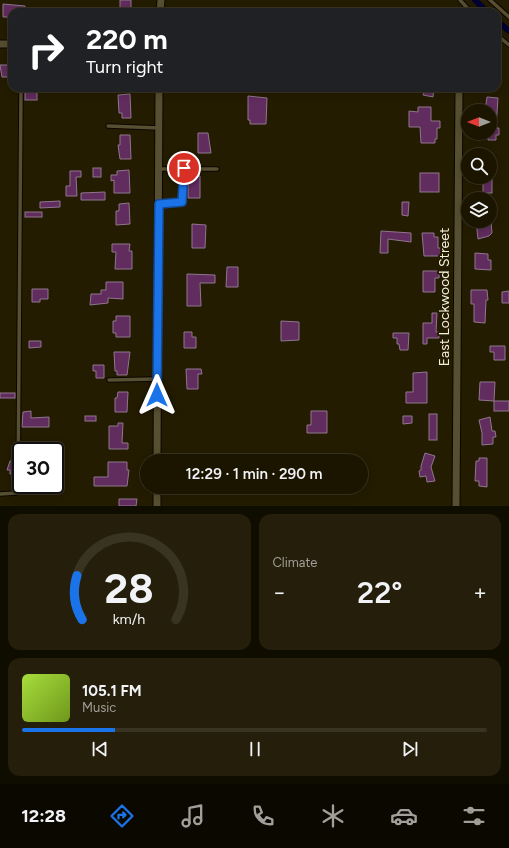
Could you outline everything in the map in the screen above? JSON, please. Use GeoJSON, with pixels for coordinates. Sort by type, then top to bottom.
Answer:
{"type":"FeatureCollection","features":[{"type":"Feature","properties":{"kind":"street"},"geometry":{"type":"LineString","coordinates":[[157,454],[160,92]]}},
{"type":"Feature","properties":{"kind":"street","name":"East Lockwood Street"},"geometry":{"type":"LineString","coordinates":[[456,506],[459,92]]}},
{"type":"Feature","properties":{"kind":"street"},"geometry":{"type":"LineString","coordinates":[[157,494],[157,506]]}},
{"type":"Feature","properties":{"kind":"lane"},"geometry":{"type":"LineString","coordinates":[[460,0],[467,8]]}},
{"type":"Feature","properties":{"kind":"lane"},"geometry":{"type":"LineString","coordinates":[[490,0],[499,8]]}},
{"type":"Feature","properties":{"kind":"lane"},"geometry":{"type":"LineString","coordinates":[[501,10],[509,17]]}},
{"type":"Feature","properties":{"kind":"lane"},"geometry":{"type":"LineString","coordinates":[[501,38],[509,45]]}},
{"type":"Feature","properties":{"kind":"lane"},"geometry":{"type":"LineString","coordinates":[[0,494],[13,494],[16,493],[18,489],[21,92]]}},
{"type":"Feature","properties":{"kind":"lane"},"geometry":{"type":"LineString","coordinates":[[108,126],[160,128]]}},
{"type":"Feature","properties":{"kind":"lane"},"geometry":{"type":"LineString","coordinates":[[159,204],[182,202],[184,168]]}},
{"type":"Feature","properties":{"kind":"lane"},"geometry":{"type":"LineString","coordinates":[[159,169],[217,169]]}},
{"type":"Feature","properties":{"kind":"lane"},"geometry":{"type":"LineString","coordinates":[[109,380],[158,379]]}},
{"type":"Feature","properties":{"kind":"building"},"geometry":{"type":"Polygon","coordinates":[[[120,0],[131,0],[131,8],[120,8],[120,0]]]}},
{"type":"Feature","properties":{"kind":"building"},"geometry":{"type":"Polygon","coordinates":[[[3,4],[25,6],[25,8],[8,8],[8,17],[3,17],[3,4]]]}},
{"type":"Feature","properties":{"kind":"building"},"geometry":{"type":"Polygon","coordinates":[[[0,65],[8,65],[8,77],[2,77],[0,65]]]}},
{"type":"Feature","properties":{"kind":"building"},"geometry":{"type":"Polygon","coordinates":[[[25,92],[37,92],[37,100],[25,100],[25,92]]]}},
{"type":"Feature","properties":{"kind":"building"},"geometry":{"type":"Polygon","coordinates":[[[424,92],[434,92],[433,97],[423,95],[424,92]]]}},
{"type":"Feature","properties":{"kind":"building"},"geometry":{"type":"Polygon","coordinates":[[[130,94],[131,118],[122,118],[122,113],[119,113],[118,95],[130,94]]]}},
{"type":"Feature","properties":{"kind":"building"},"geometry":{"type":"Polygon","coordinates":[[[248,96],[267,98],[266,124],[250,124],[250,120],[248,120],[248,96]]]}},
{"type":"Feature","properties":{"kind":"building"},"geometry":{"type":"Polygon","coordinates":[[[487,97],[498,98],[497,113],[497,104],[486,104],[487,97]]]}},
{"type":"Feature","properties":{"kind":"building"},"geometry":{"type":"Polygon","coordinates":[[[418,107],[431,107],[431,121],[440,121],[440,128],[437,128],[437,139],[435,139],[435,143],[421,143],[420,127],[409,127],[409,111],[418,112],[418,107]]]}},
{"type":"Feature","properties":{"kind":"building"},"geometry":{"type":"Polygon","coordinates":[[[497,128],[499,128],[499,135],[497,135],[497,128]]]}},
{"type":"Feature","properties":{"kind":"building"},"geometry":{"type":"Polygon","coordinates":[[[198,133],[208,133],[211,153],[198,153],[198,133]]]}},
{"type":"Feature","properties":{"kind":"building"},"geometry":{"type":"Polygon","coordinates":[[[120,135],[130,135],[131,159],[120,159],[118,145],[120,145],[120,135]]]}},
{"type":"Feature","properties":{"kind":"building"},"geometry":{"type":"Polygon","coordinates":[[[93,168],[101,168],[101,177],[93,177],[93,168]]]}},
{"type":"Feature","properties":{"kind":"building"},"geometry":{"type":"Polygon","coordinates":[[[129,170],[130,193],[114,193],[114,180],[111,181],[111,175],[117,175],[117,171],[129,170]]]}},
{"type":"Feature","properties":{"kind":"building"},"geometry":{"type":"Polygon","coordinates":[[[70,171],[81,171],[81,177],[76,177],[77,196],[66,196],[66,186],[70,186],[70,171]]]}},
{"type":"Feature","properties":{"kind":"building"},"geometry":{"type":"Polygon","coordinates":[[[420,173],[439,173],[439,192],[420,192],[420,173]]]}},
{"type":"Feature","properties":{"kind":"building"},"geometry":{"type":"Polygon","coordinates":[[[188,175],[200,176],[200,198],[188,198],[188,175]]]}},
{"type":"Feature","properties":{"kind":"building"},"geometry":{"type":"Polygon","coordinates":[[[483,184],[492,184],[492,192],[483,192],[483,184]]]}},
{"type":"Feature","properties":{"kind":"building"},"geometry":{"type":"Polygon","coordinates":[[[105,192],[105,200],[81,200],[81,193],[105,192]]]}},
{"type":"Feature","properties":{"kind":"building"},"geometry":{"type":"Polygon","coordinates":[[[60,201],[60,207],[40,208],[40,202],[60,201]]]}},
{"type":"Feature","properties":{"kind":"building"},"geometry":{"type":"Polygon","coordinates":[[[402,202],[409,202],[408,216],[402,215],[402,202]]]}},
{"type":"Feature","properties":{"kind":"building"},"geometry":{"type":"Polygon","coordinates":[[[129,203],[130,224],[116,225],[116,211],[119,211],[119,204],[129,203]]]}},
{"type":"Feature","properties":{"kind":"building"},"geometry":{"type":"Polygon","coordinates":[[[25,212],[42,212],[42,217],[25,217],[25,212]]]}},
{"type":"Feature","properties":{"kind":"building"},"geometry":{"type":"Polygon","coordinates":[[[192,224],[206,225],[205,248],[192,248],[192,224]]]}},
{"type":"Feature","properties":{"kind":"building"},"geometry":{"type":"Polygon","coordinates":[[[477,228],[492,228],[492,233],[489,236],[478,239],[477,228]]]}},
{"type":"Feature","properties":{"kind":"building"},"geometry":{"type":"Polygon","coordinates":[[[381,231],[411,233],[411,242],[388,239],[388,253],[380,253],[381,231]]]}},
{"type":"Feature","properties":{"kind":"building"},"geometry":{"type":"Polygon","coordinates":[[[422,233],[434,233],[434,237],[438,237],[438,248],[441,248],[441,256],[424,256],[422,233]]]}},
{"type":"Feature","properties":{"kind":"building"},"geometry":{"type":"Polygon","coordinates":[[[112,244],[130,244],[129,251],[132,251],[132,269],[115,269],[116,252],[112,252],[112,244]]]}},
{"type":"Feature","properties":{"kind":"building"},"geometry":{"type":"Polygon","coordinates":[[[475,253],[488,254],[488,260],[491,260],[491,270],[475,269],[475,253]]]}},
{"type":"Feature","properties":{"kind":"building"},"geometry":{"type":"Polygon","coordinates":[[[227,267],[238,267],[238,287],[226,287],[227,267]]]}},
{"type":"Feature","properties":{"kind":"building"},"geometry":{"type":"Polygon","coordinates":[[[423,271],[439,271],[439,278],[435,278],[435,292],[423,292],[423,271]]]}},
{"type":"Feature","properties":{"kind":"building"},"geometry":{"type":"Polygon","coordinates":[[[187,274],[215,275],[215,283],[200,283],[201,306],[187,306],[187,274]]]}},
{"type":"Feature","properties":{"kind":"building"},"geometry":{"type":"Polygon","coordinates":[[[106,282],[123,282],[123,299],[108,298],[108,303],[90,305],[91,294],[101,294],[101,290],[106,290],[106,282]]]}},
{"type":"Feature","properties":{"kind":"building"},"geometry":{"type":"Polygon","coordinates":[[[32,289],[48,289],[48,299],[40,299],[40,302],[32,302],[32,289]]]}},
{"type":"Feature","properties":{"kind":"building"},"geometry":{"type":"Polygon","coordinates":[[[471,290],[487,290],[488,300],[486,300],[485,323],[474,322],[474,304],[471,304],[471,290]]]}},
{"type":"Feature","properties":{"kind":"building"},"geometry":{"type":"Polygon","coordinates":[[[509,291],[509,303],[502,303],[502,292],[509,291]]]}},
{"type":"Feature","properties":{"kind":"building"},"geometry":{"type":"Polygon","coordinates":[[[432,313],[437,313],[436,332],[439,332],[439,338],[427,338],[427,344],[423,344],[423,323],[432,323],[432,313]]]}},
{"type":"Feature","properties":{"kind":"building"},"geometry":{"type":"Polygon","coordinates":[[[116,316],[130,316],[130,337],[116,337],[116,333],[113,333],[113,321],[116,321],[116,316]]]}},
{"type":"Feature","properties":{"kind":"building"},"geometry":{"type":"Polygon","coordinates":[[[281,321],[299,322],[299,340],[281,341],[281,321]]]}},
{"type":"Feature","properties":{"kind":"building"},"geometry":{"type":"Polygon","coordinates":[[[184,332],[192,332],[192,337],[196,337],[196,348],[184,348],[184,332]]]}},
{"type":"Feature","properties":{"kind":"building"},"geometry":{"type":"Polygon","coordinates":[[[393,333],[409,333],[408,350],[400,350],[399,344],[397,344],[397,338],[393,338],[393,333]]]}},
{"type":"Feature","properties":{"kind":"building"},"geometry":{"type":"Polygon","coordinates":[[[29,341],[41,341],[41,347],[29,348],[29,341]]]}},
{"type":"Feature","properties":{"kind":"building"},"geometry":{"type":"Polygon","coordinates":[[[490,346],[505,346],[505,360],[494,360],[494,352],[490,352],[490,346]]]}},
{"type":"Feature","properties":{"kind":"building"},"geometry":{"type":"Polygon","coordinates":[[[114,352],[130,352],[127,375],[117,375],[117,371],[115,371],[114,352]]]}},
{"type":"Feature","properties":{"kind":"building"},"geometry":{"type":"Polygon","coordinates":[[[93,365],[104,365],[104,378],[96,378],[96,371],[93,371],[93,365]]]}},
{"type":"Feature","properties":{"kind":"building"},"geometry":{"type":"Polygon","coordinates":[[[186,369],[201,369],[202,374],[198,374],[198,389],[187,389],[186,369]]]}},
{"type":"Feature","properties":{"kind":"building"},"geometry":{"type":"Polygon","coordinates":[[[427,372],[427,403],[406,403],[406,392],[413,392],[413,373],[427,372]]]}},
{"type":"Feature","properties":{"kind":"building"},"geometry":{"type":"Polygon","coordinates":[[[480,382],[495,382],[494,401],[479,400],[480,382]]]}},
{"type":"Feature","properties":{"kind":"building"},"geometry":{"type":"Polygon","coordinates":[[[118,392],[128,392],[127,412],[115,412],[115,398],[117,398],[118,392]]]}},
{"type":"Feature","properties":{"kind":"building"},"geometry":{"type":"Polygon","coordinates":[[[0,393],[15,393],[15,398],[0,398],[0,393]]]}},
{"type":"Feature","properties":{"kind":"building"},"geometry":{"type":"Polygon","coordinates":[[[494,401],[509,401],[509,411],[494,411],[494,401]]]}},
{"type":"Feature","properties":{"kind":"building"},"geometry":{"type":"Polygon","coordinates":[[[31,411],[31,418],[49,417],[49,427],[22,427],[23,412],[31,411]]]}},
{"type":"Feature","properties":{"kind":"building"},"geometry":{"type":"Polygon","coordinates":[[[311,411],[327,411],[327,433],[307,433],[307,425],[311,425],[311,411]]]}},
{"type":"Feature","properties":{"kind":"building"},"geometry":{"type":"Polygon","coordinates":[[[429,414],[437,414],[437,440],[429,440],[429,414]]]}},
{"type":"Feature","properties":{"kind":"building"},"geometry":{"type":"Polygon","coordinates":[[[85,416],[96,416],[96,421],[85,421],[85,416]]]}},
{"type":"Feature","properties":{"kind":"building"},"geometry":{"type":"Polygon","coordinates":[[[403,416],[412,416],[412,423],[403,424],[403,416]]]}},
{"type":"Feature","properties":{"kind":"building"},"geometry":{"type":"Polygon","coordinates":[[[490,417],[492,431],[495,431],[496,437],[493,437],[493,444],[482,445],[482,433],[479,420],[490,417]]]}},
{"type":"Feature","properties":{"kind":"building"},"geometry":{"type":"Polygon","coordinates":[[[118,423],[123,423],[122,443],[128,443],[128,449],[109,449],[109,426],[118,426],[118,423]]]}},
{"type":"Feature","properties":{"kind":"building"},"geometry":{"type":"Polygon","coordinates":[[[425,453],[435,456],[431,467],[435,481],[427,482],[426,476],[420,477],[419,471],[421,470],[425,453]]]}},
{"type":"Feature","properties":{"kind":"building"},"geometry":{"type":"Polygon","coordinates":[[[479,458],[487,458],[487,487],[479,486],[479,481],[475,481],[476,461],[479,461],[479,458]]]}},
{"type":"Feature","properties":{"kind":"building"},"geometry":{"type":"Polygon","coordinates":[[[10,461],[12,461],[12,474],[10,474],[10,470],[7,470],[10,461]]]}},
{"type":"Feature","properties":{"kind":"building"},"geometry":{"type":"Polygon","coordinates":[[[108,462],[127,462],[127,470],[129,470],[127,486],[94,486],[94,477],[108,477],[108,462]]]}},
{"type":"Feature","properties":{"kind":"building"},"geometry":{"type":"Polygon","coordinates":[[[119,499],[137,499],[136,506],[119,506],[119,499]]]}},
{"type":"Feature","properties":{"kind":"waterway"},"geometry":{"type":"LineString","coordinates":[[475,0],[483,8]]}},
{"type":"Feature","properties":{"kind":"waterway"},"geometry":{"type":"LineString","coordinates":[[501,24],[509,31]]}},
{"type":"Feature","properties":{"kind":"route"},"geometry":{"type":"LineString","coordinates":[[157,395],[159,204],[178,204],[182,202],[184,168]]}}]}
